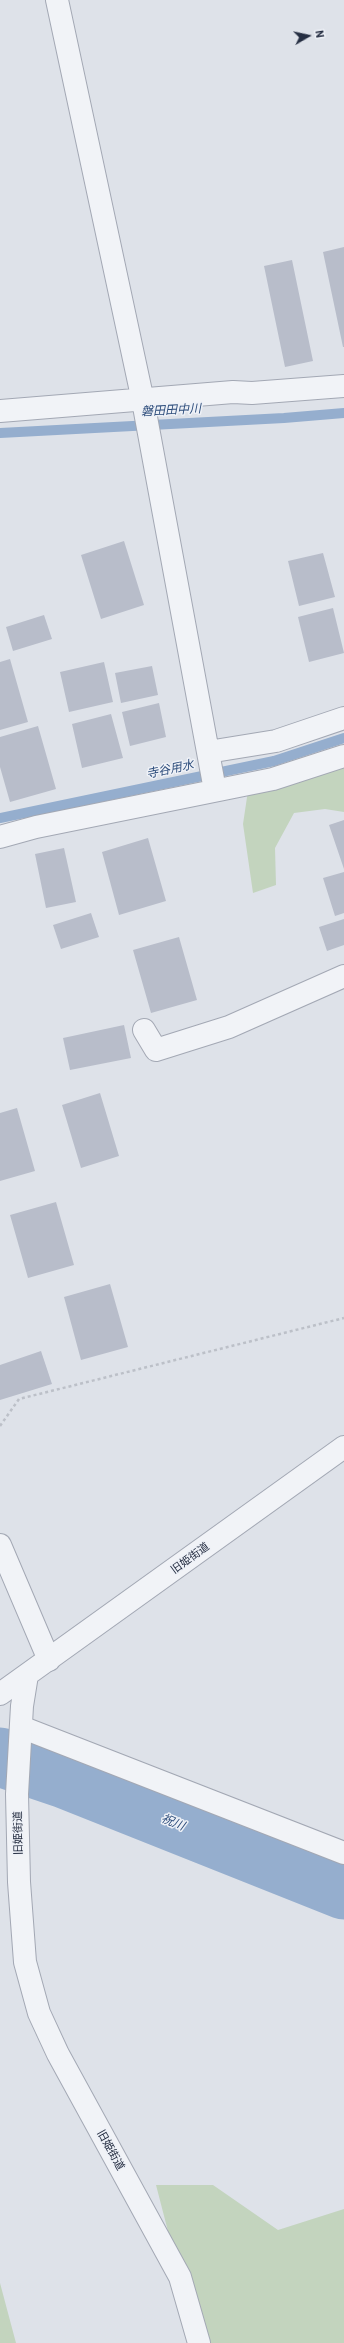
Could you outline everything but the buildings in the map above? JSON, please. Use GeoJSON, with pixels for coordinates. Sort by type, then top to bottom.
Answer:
{"type":"FeatureCollection","features":[{"type":"Feature","properties":{"kind":"street"},"geometry":{"type":"LineString","coordinates":[[57,0],[143,401],[215,790]]}},
{"type":"Feature","properties":{"kind":"street"},"geometry":{"type":"LineString","coordinates":[[0,411],[143,401],[233,392],[344,386]]}},
{"type":"Feature","properties":{"kind":"street"},"geometry":{"type":"LineString","coordinates":[[208,752],[276,741],[344,718]]}},
{"type":"Feature","properties":{"kind":"street"},"geometry":{"type":"LineString","coordinates":[[0,837],[36,827],[273,779],[344,756]]}},
{"type":"Feature","properties":{"kind":"street"},"geometry":{"type":"LineString","coordinates":[[144,1030],[156,1050],[229,1027],[344,976]]}},
{"type":"Feature","properties":{"kind":"street","name":"旧姫街道"},"geometry":{"type":"LineString","coordinates":[[199,2343],[180,2277],[58,2054],[39,2013],[25,1962],[19,1882],[17,1794],[21,1727],[27,1675],[344,1447]]}},
{"type":"Feature","properties":{"kind":"street"},"geometry":{"type":"LineString","coordinates":[[0,1545],[49,1660]]}},
{"type":"Feature","properties":{"kind":"street"},"geometry":{"type":"LineString","coordinates":[[0,1694],[27,1675]]}},
{"type":"Feature","properties":{"kind":"street"},"geometry":{"type":"LineString","coordinates":[[21,1727],[344,1853]]}},
{"type":"Feature","properties":{"kind":"path"},"geometry":{"type":"LineString","coordinates":[[0,1426],[19,1399],[344,1318]]}},
{"type":"Feature","properties":{"kind":"green space"},"geometry":{"type":"Polygon","coordinates":[[[344,759],[344,812],[325,809],[294,813],[275,848],[276,885],[253,893],[243,824],[249,784],[344,759]]]}},
{"type":"Feature","properties":{"kind":"green space"},"geometry":{"type":"Polygon","coordinates":[[[156,2185],[213,2185],[278,2230],[344,2209],[344,2343],[197,2343],[156,2185]]]}},
{"type":"Feature","properties":{"kind":"green space"},"geometry":{"type":"Polygon","coordinates":[[[0,2283],[16,2343],[0,2343],[0,2283]]]}},
{"type":"Feature","properties":{"kind":"waterway","name":"磐田田中川"},"geometry":{"type":"LineString","coordinates":[[0,433],[284,418],[344,413]]}},
{"type":"Feature","properties":{"kind":"waterway","name":"寺谷用水"},"geometry":{"type":"LineString","coordinates":[[0,818],[274,761],[344,738]]}},
{"type":"Feature","properties":{"kind":"waterway","name":"祝川"},"geometry":{"type":"LineString","coordinates":[[0,1757],[65,1779],[344,1890]]}}]}
